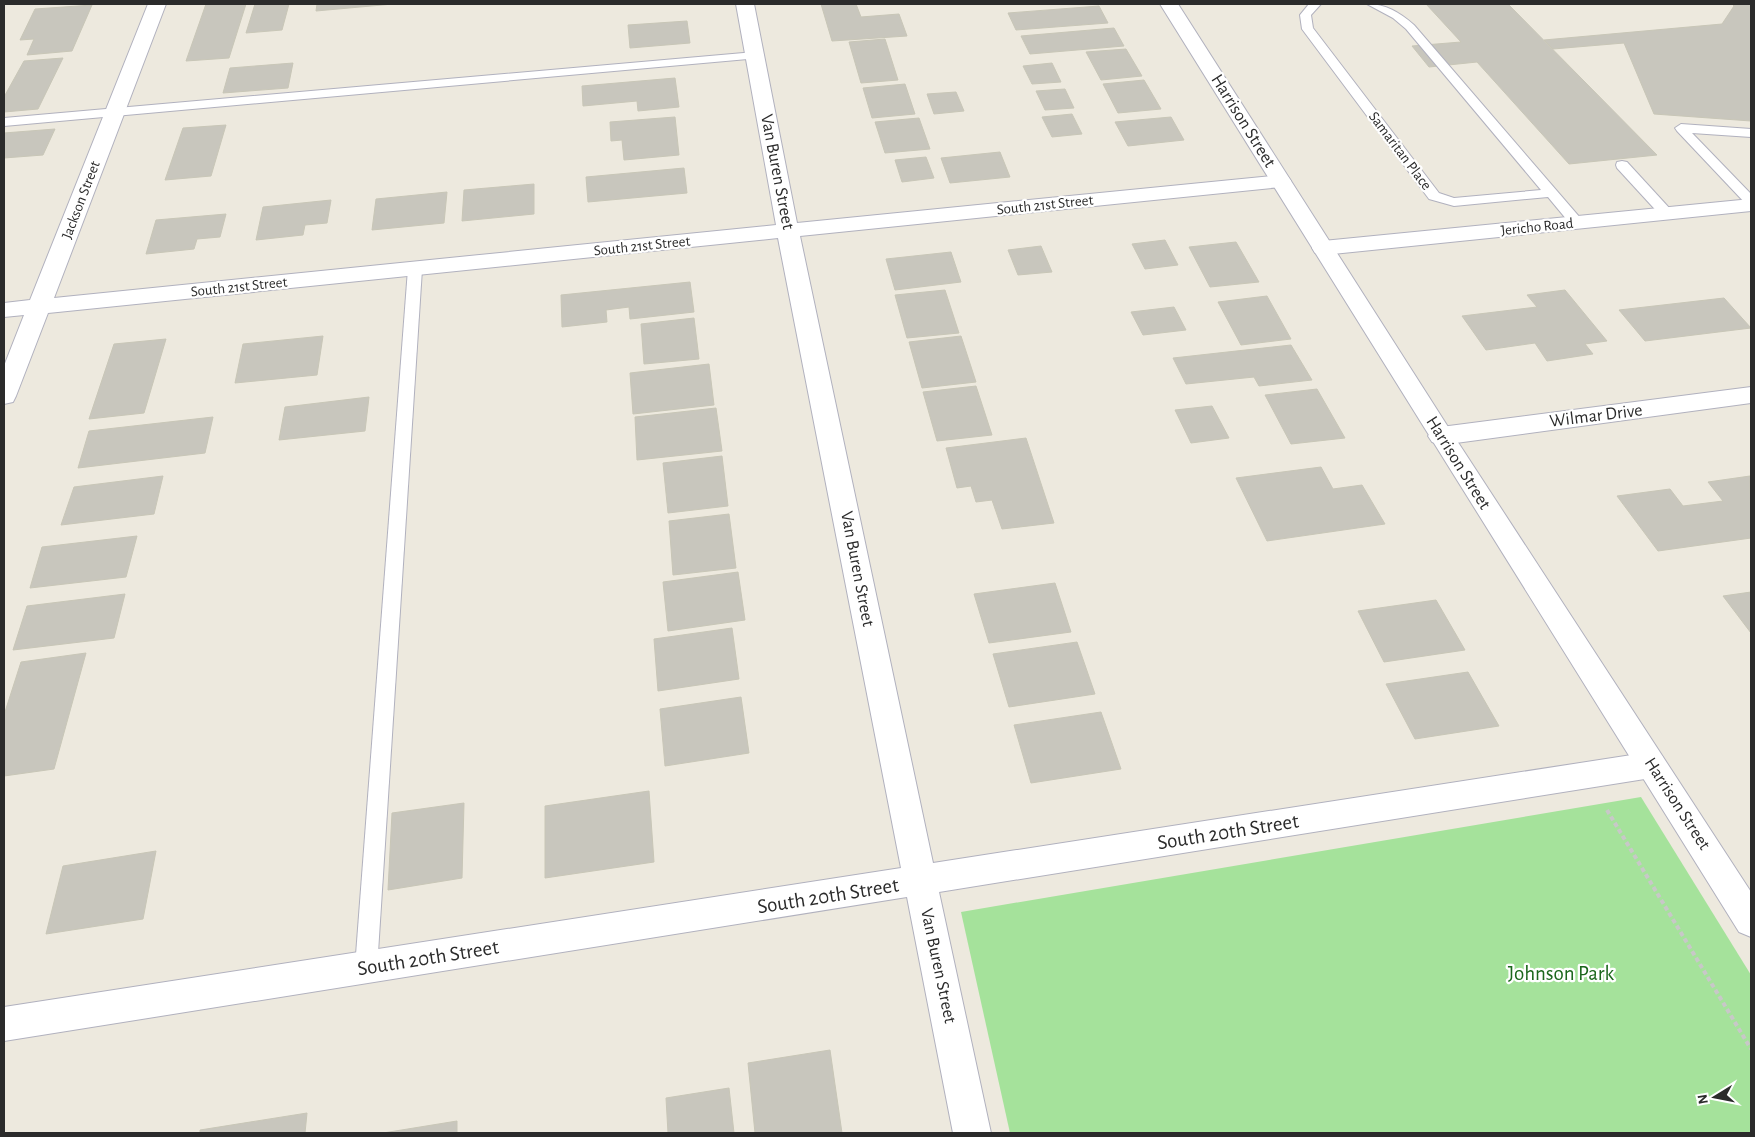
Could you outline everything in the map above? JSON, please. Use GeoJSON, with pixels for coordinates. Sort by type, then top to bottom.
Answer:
{"type":"FeatureCollection","features":[{"type":"Feature","properties":{"kind":"street","name":"Jackson Street"},"geometry":{"type":"LineString","coordinates":[[4,396],[158,4]]}},
{"type":"Feature","properties":{"kind":"street","name":"Van Buren Street"},"geometry":{"type":"LineString","coordinates":[[745,4],[788,232],[972,1133]]}},
{"type":"Feature","properties":{"kind":"street","name":"Harrison Street"},"geometry":{"type":"LineString","coordinates":[[1170,4],[1441,436],[1751,921]]}},
{"type":"Feature","properties":{"kind":"street","name":"South 21st Street"},"geometry":{"type":"LineString","coordinates":[[4,310],[1281,181]]}},
{"type":"Feature","properties":{"kind":"street","name":"Jericho Road"},"geometry":{"type":"LineString","coordinates":[[1323,248],[1751,205]]}},
{"type":"Feature","properties":{"kind":"street","name":"Wilmar Drive"},"geometry":{"type":"LineString","coordinates":[[1441,436],[1751,395]]}},
{"type":"Feature","properties":{"kind":"street","name":"South 20th Street"},"geometry":{"type":"LineString","coordinates":[[4,1024],[1651,765]]}},
{"type":"Feature","properties":{"kind":"lane","name":"Samaritan Place"},"geometry":{"type":"LineString","coordinates":[[1316,4],[1304,16],[1308,29],[1434,196],[1454,202],[1551,193]]}},
{"type":"Feature","properties":{"kind":"lane"},"geometry":{"type":"LineString","coordinates":[[1372,4],[1397,16],[1410,27],[1577,223]]}},
{"type":"Feature","properties":{"kind":"lane"},"geometry":{"type":"LineString","coordinates":[[4,122],[755,56]]}},
{"type":"Feature","properties":{"kind":"lane"},"geometry":{"type":"LineString","coordinates":[[1751,133],[1681,128],[1751,201]]}},
{"type":"Feature","properties":{"kind":"lane"},"geometry":{"type":"LineString","coordinates":[[1622,165],[1667,214]]}},
{"type":"Feature","properties":{"kind":"lane"},"geometry":{"type":"LineString","coordinates":[[366,968],[415,269]]}},
{"type":"Feature","properties":{"kind":"path"},"geometry":{"type":"LineString","coordinates":[[1586,775],[1751,1049]]}},
{"type":"Feature","properties":{"kind":"green space","name":"Johnson Park"},"geometry":{"type":"Polygon","coordinates":[[[1641,797],[1751,975],[1751,1133],[1010,1133],[961,912],[1641,797]]]}},
{"type":"Feature","properties":{"kind":"building"},"geometry":{"type":"Polygon","coordinates":[[[206,4],[246,4],[229,58],[186,61],[206,4]]]}},
{"type":"Feature","properties":{"kind":"building"},"geometry":{"type":"Polygon","coordinates":[[[255,4],[289,4],[282,30],[246,33],[255,4]]]}},
{"type":"Feature","properties":{"kind":"building"},"geometry":{"type":"Polygon","coordinates":[[[317,4],[393,4],[316,11],[317,4]]]}},
{"type":"Feature","properties":{"kind":"building"},"geometry":{"type":"Polygon","coordinates":[[[821,4],[856,4],[861,17],[899,14],[907,36],[832,41],[821,4]]]}},
{"type":"Feature","properties":{"kind":"building"},"geometry":{"type":"Polygon","coordinates":[[[1426,4],[1508,4],[1657,155],[1569,164],[1477,62],[1429,67],[1412,46],[1461,42],[1426,4]]]}},
{"type":"Feature","properties":{"kind":"building"},"geometry":{"type":"Polygon","coordinates":[[[1732,4],[1751,4],[1751,121],[1654,114],[1624,43],[1553,49],[1544,40],[1722,24],[1734,6],[1732,4]]]}},
{"type":"Feature","properties":{"kind":"building"},"geometry":{"type":"Polygon","coordinates":[[[92,5],[72,51],[27,55],[34,39],[20,40],[35,9],[92,5]]]}},
{"type":"Feature","properties":{"kind":"building"},"geometry":{"type":"Polygon","coordinates":[[[1099,6],[1108,23],[1016,30],[1008,13],[1099,6]]]}},
{"type":"Feature","properties":{"kind":"building"},"geometry":{"type":"Polygon","coordinates":[[[687,21],[690,43],[630,48],[628,25],[687,21]]]}},
{"type":"Feature","properties":{"kind":"building"},"geometry":{"type":"Polygon","coordinates":[[[1114,28],[1124,46],[1030,54],[1021,36],[1114,28]]]}},
{"type":"Feature","properties":{"kind":"building"},"geometry":{"type":"Polygon","coordinates":[[[885,39],[898,80],[861,83],[849,42],[885,39]]]}},
{"type":"Feature","properties":{"kind":"building"},"geometry":{"type":"Polygon","coordinates":[[[1126,49],[1142,76],[1101,80],[1086,52],[1126,49]]]}},
{"type":"Feature","properties":{"kind":"building"},"geometry":{"type":"Polygon","coordinates":[[[63,58],[38,109],[4,112],[4,97],[24,61],[63,58]]]}},
{"type":"Feature","properties":{"kind":"building"},"geometry":{"type":"Polygon","coordinates":[[[293,63],[288,88],[223,93],[230,68],[293,63]]]}},
{"type":"Feature","properties":{"kind":"building"},"geometry":{"type":"Polygon","coordinates":[[[1052,63],[1061,82],[1032,84],[1023,66],[1052,63]]]}},
{"type":"Feature","properties":{"kind":"building"},"geometry":{"type":"Polygon","coordinates":[[[675,78],[679,107],[638,111],[637,101],[583,106],[582,86],[675,78]]]}},
{"type":"Feature","properties":{"kind":"building"},"geometry":{"type":"Polygon","coordinates":[[[1144,80],[1161,109],[1118,113],[1103,84],[1144,80]]]}},
{"type":"Feature","properties":{"kind":"building"},"geometry":{"type":"Polygon","coordinates":[[[905,84],[915,114],[872,118],[863,88],[905,84]]]}},
{"type":"Feature","properties":{"kind":"building"},"geometry":{"type":"Polygon","coordinates":[[[1065,89],[1074,108],[1045,110],[1036,91],[1065,89]]]}},
{"type":"Feature","properties":{"kind":"building"},"geometry":{"type":"Polygon","coordinates":[[[956,92],[964,111],[934,114],[927,94],[956,92]]]}},
{"type":"Feature","properties":{"kind":"building"},"geometry":{"type":"Polygon","coordinates":[[[1072,114],[1082,134],[1052,137],[1042,117],[1072,114]]]}},
{"type":"Feature","properties":{"kind":"building"},"geometry":{"type":"Polygon","coordinates":[[[675,117],[679,155],[624,160],[622,140],[611,141],[610,122],[675,117]]]}},
{"type":"Feature","properties":{"kind":"building"},"geometry":{"type":"Polygon","coordinates":[[[1171,117],[1184,140],[1128,146],[1115,122],[1171,117]]]}},
{"type":"Feature","properties":{"kind":"building"},"geometry":{"type":"Polygon","coordinates":[[[919,118],[930,149],[885,153],[875,122],[919,118]]]}},
{"type":"Feature","properties":{"kind":"building"},"geometry":{"type":"Polygon","coordinates":[[[226,125],[211,176],[165,180],[183,128],[226,125]]]}},
{"type":"Feature","properties":{"kind":"building"},"geometry":{"type":"Polygon","coordinates":[[[55,129],[43,155],[4,158],[4,133],[55,129]]]}},
{"type":"Feature","properties":{"kind":"building"},"geometry":{"type":"Polygon","coordinates":[[[1000,152],[1010,177],[950,183],[941,158],[1000,152]]]}},
{"type":"Feature","properties":{"kind":"building"},"geometry":{"type":"Polygon","coordinates":[[[926,157],[934,178],[902,182],[895,160],[926,157]]]}},
{"type":"Feature","properties":{"kind":"building"},"geometry":{"type":"Polygon","coordinates":[[[684,168],[687,193],[588,202],[586,177],[684,168]]]}},
{"type":"Feature","properties":{"kind":"building"},"geometry":{"type":"Polygon","coordinates":[[[534,184],[534,214],[462,221],[464,190],[534,184]]]}},
{"type":"Feature","properties":{"kind":"building"},"geometry":{"type":"Polygon","coordinates":[[[447,192],[444,223],[372,230],[376,199],[447,192]]]}},
{"type":"Feature","properties":{"kind":"building"},"geometry":{"type":"Polygon","coordinates":[[[331,200],[327,223],[305,225],[303,235],[256,240],[263,207],[331,200]]]}},
{"type":"Feature","properties":{"kind":"building"},"geometry":{"type":"Polygon","coordinates":[[[226,214],[220,237],[197,239],[194,249],[146,254],[156,220],[226,214]]]}},
{"type":"Feature","properties":{"kind":"building"},"geometry":{"type":"Polygon","coordinates":[[[1165,240],[1178,265],[1145,269],[1132,244],[1165,240]]]}},
{"type":"Feature","properties":{"kind":"building"},"geometry":{"type":"Polygon","coordinates":[[[1236,242],[1259,282],[1210,287],[1189,247],[1236,242]]]}},
{"type":"Feature","properties":{"kind":"building"},"geometry":{"type":"Polygon","coordinates":[[[1041,246],[1052,272],[1018,275],[1008,250],[1041,246]]]}},
{"type":"Feature","properties":{"kind":"building"},"geometry":{"type":"Polygon","coordinates":[[[951,252],[961,282],[895,290],[886,259],[951,252]]]}},
{"type":"Feature","properties":{"kind":"building"},"geometry":{"type":"Polygon","coordinates":[[[690,282],[694,312],[630,319],[629,307],[606,310],[607,322],[562,327],[561,295],[690,282]]]}},
{"type":"Feature","properties":{"kind":"building"},"geometry":{"type":"Polygon","coordinates":[[[945,290],[959,333],[907,338],[895,295],[945,290]]]}},
{"type":"Feature","properties":{"kind":"building"},"geometry":{"type":"Polygon","coordinates":[[[1565,290],[1607,341],[1585,344],[1593,354],[1547,361],[1535,343],[1486,350],[1462,316],[1537,307],[1527,295],[1565,290]]]}},
{"type":"Feature","properties":{"kind":"building"},"geometry":{"type":"Polygon","coordinates":[[[1267,296],[1291,339],[1241,345],[1218,302],[1267,296]]]}},
{"type":"Feature","properties":{"kind":"building"},"geometry":{"type":"Polygon","coordinates":[[[1724,298],[1751,328],[1645,341],[1619,310],[1724,298]]]}},
{"type":"Feature","properties":{"kind":"building"},"geometry":{"type":"Polygon","coordinates":[[[1174,307],[1186,330],[1143,335],[1131,312],[1174,307]]]}},
{"type":"Feature","properties":{"kind":"building"},"geometry":{"type":"Polygon","coordinates":[[[694,318],[699,359],[644,364],[641,324],[694,318]]]}},
{"type":"Feature","properties":{"kind":"building"},"geometry":{"type":"Polygon","coordinates":[[[323,336],[317,375],[235,383],[243,344],[323,336]]]}},
{"type":"Feature","properties":{"kind":"building"},"geometry":{"type":"Polygon","coordinates":[[[961,336],[976,382],[922,388],[909,342],[961,336]]]}},
{"type":"Feature","properties":{"kind":"building"},"geometry":{"type":"Polygon","coordinates":[[[166,339],[144,413],[89,419],[114,344],[166,339]]]}},
{"type":"Feature","properties":{"kind":"building"},"geometry":{"type":"Polygon","coordinates":[[[1291,345],[1312,380],[1259,386],[1254,377],[1186,384],[1173,358],[1291,345]]]}},
{"type":"Feature","properties":{"kind":"building"},"geometry":{"type":"Polygon","coordinates":[[[709,364],[714,405],[633,414],[630,373],[709,364]]]}},
{"type":"Feature","properties":{"kind":"building"},"geometry":{"type":"Polygon","coordinates":[[[976,386],[992,435],[937,441],[923,392],[976,386]]]}},
{"type":"Feature","properties":{"kind":"building"},"geometry":{"type":"Polygon","coordinates":[[[1317,389],[1345,438],[1291,444],[1265,395],[1317,389]]]}},
{"type":"Feature","properties":{"kind":"building"},"geometry":{"type":"Polygon","coordinates":[[[369,397],[365,431],[279,440],[285,407],[369,397]]]}},
{"type":"Feature","properties":{"kind":"building"},"geometry":{"type":"Polygon","coordinates":[[[1212,406],[1229,438],[1191,443],[1175,410],[1212,406]]]}},
{"type":"Feature","properties":{"kind":"building"},"geometry":{"type":"Polygon","coordinates":[[[716,408],[722,451],[637,460],[635,417],[716,408]]]}},
{"type":"Feature","properties":{"kind":"building"},"geometry":{"type":"Polygon","coordinates":[[[213,417],[205,453],[78,468],[89,431],[213,417]]]}},
{"type":"Feature","properties":{"kind":"building"},"geometry":{"type":"Polygon","coordinates":[[[1026,438],[1054,523],[1002,529],[992,500],[976,502],[971,486],[957,488],[946,448],[1026,438]]]}},
{"type":"Feature","properties":{"kind":"building"},"geometry":{"type":"Polygon","coordinates":[[[722,456],[728,506],[668,513],[663,463],[722,456]]]}},
{"type":"Feature","properties":{"kind":"building"},"geometry":{"type":"Polygon","coordinates":[[[1321,467],[1333,489],[1362,485],[1385,524],[1267,541],[1236,478],[1321,467]]]}},
{"type":"Feature","properties":{"kind":"building"},"geometry":{"type":"Polygon","coordinates":[[[163,476],[154,514],[61,525],[74,487],[163,476]]]}},
{"type":"Feature","properties":{"kind":"building"},"geometry":{"type":"Polygon","coordinates":[[[1750,476],[1751,538],[1658,551],[1617,496],[1670,489],[1683,506],[1723,501],[1708,482],[1750,476]]]}},
{"type":"Feature","properties":{"kind":"building"},"geometry":{"type":"Polygon","coordinates":[[[729,514],[736,568],[673,575],[669,521],[729,514]]]}},
{"type":"Feature","properties":{"kind":"building"},"geometry":{"type":"Polygon","coordinates":[[[137,536],[126,577],[30,588],[42,547],[137,536]]]}},
{"type":"Feature","properties":{"kind":"building"},"geometry":{"type":"Polygon","coordinates":[[[738,572],[745,620],[668,631],[663,582],[738,572]]]}},
{"type":"Feature","properties":{"kind":"building"},"geometry":{"type":"Polygon","coordinates":[[[1055,583],[1071,632],[989,643],[974,594],[1055,583]]]}},
{"type":"Feature","properties":{"kind":"building"},"geometry":{"type":"Polygon","coordinates":[[[1751,592],[1751,633],[1723,596],[1751,592]]]}},
{"type":"Feature","properties":{"kind":"building"},"geometry":{"type":"Polygon","coordinates":[[[125,594],[114,638],[13,650],[27,606],[125,594]]]}},
{"type":"Feature","properties":{"kind":"building"},"geometry":{"type":"Polygon","coordinates":[[[1436,600],[1465,650],[1384,662],[1358,611],[1436,600]]]}},
{"type":"Feature","properties":{"kind":"building"},"geometry":{"type":"Polygon","coordinates":[[[732,628],[739,679],[658,691],[654,639],[732,628]]]}},
{"type":"Feature","properties":{"kind":"building"},"geometry":{"type":"Polygon","coordinates":[[[1077,642],[1095,694],[1009,707],[993,654],[1077,642]]]}},
{"type":"Feature","properties":{"kind":"building"},"geometry":{"type":"Polygon","coordinates":[[[86,653],[54,769],[4,776],[4,715],[21,662],[86,653]]]}},
{"type":"Feature","properties":{"kind":"building"},"geometry":{"type":"Polygon","coordinates":[[[1468,672],[1499,726],[1415,739],[1386,684],[1468,672]]]}},
{"type":"Feature","properties":{"kind":"building"},"geometry":{"type":"Polygon","coordinates":[[[741,697],[749,753],[665,766],[660,709],[741,697]]]}},
{"type":"Feature","properties":{"kind":"building"},"geometry":{"type":"Polygon","coordinates":[[[1101,712],[1121,769],[1031,783],[1014,725],[1101,712]]]}},
{"type":"Feature","properties":{"kind":"building"},"geometry":{"type":"Polygon","coordinates":[[[649,791],[654,862],[545,878],[545,806],[649,791]]]}},
{"type":"Feature","properties":{"kind":"building"},"geometry":{"type":"Polygon","coordinates":[[[464,803],[462,878],[388,890],[392,813],[464,803]]]}},
{"type":"Feature","properties":{"kind":"building"},"geometry":{"type":"Polygon","coordinates":[[[156,851],[143,919],[46,934],[63,866],[156,851]]]}},
{"type":"Feature","properties":{"kind":"building"},"geometry":{"type":"Polygon","coordinates":[[[830,1050],[842,1133],[755,1133],[748,1063],[830,1050]]]}},
{"type":"Feature","properties":{"kind":"building"},"geometry":{"type":"Polygon","coordinates":[[[729,1088],[734,1133],[668,1133],[666,1098],[729,1088]]]}},
{"type":"Feature","properties":{"kind":"building"},"geometry":{"type":"Polygon","coordinates":[[[307,1113],[305,1133],[200,1133],[200,1130],[307,1113]]]}},
{"type":"Feature","properties":{"kind":"building"},"geometry":{"type":"Polygon","coordinates":[[[457,1121],[457,1133],[383,1133],[457,1121]]]}}]}
